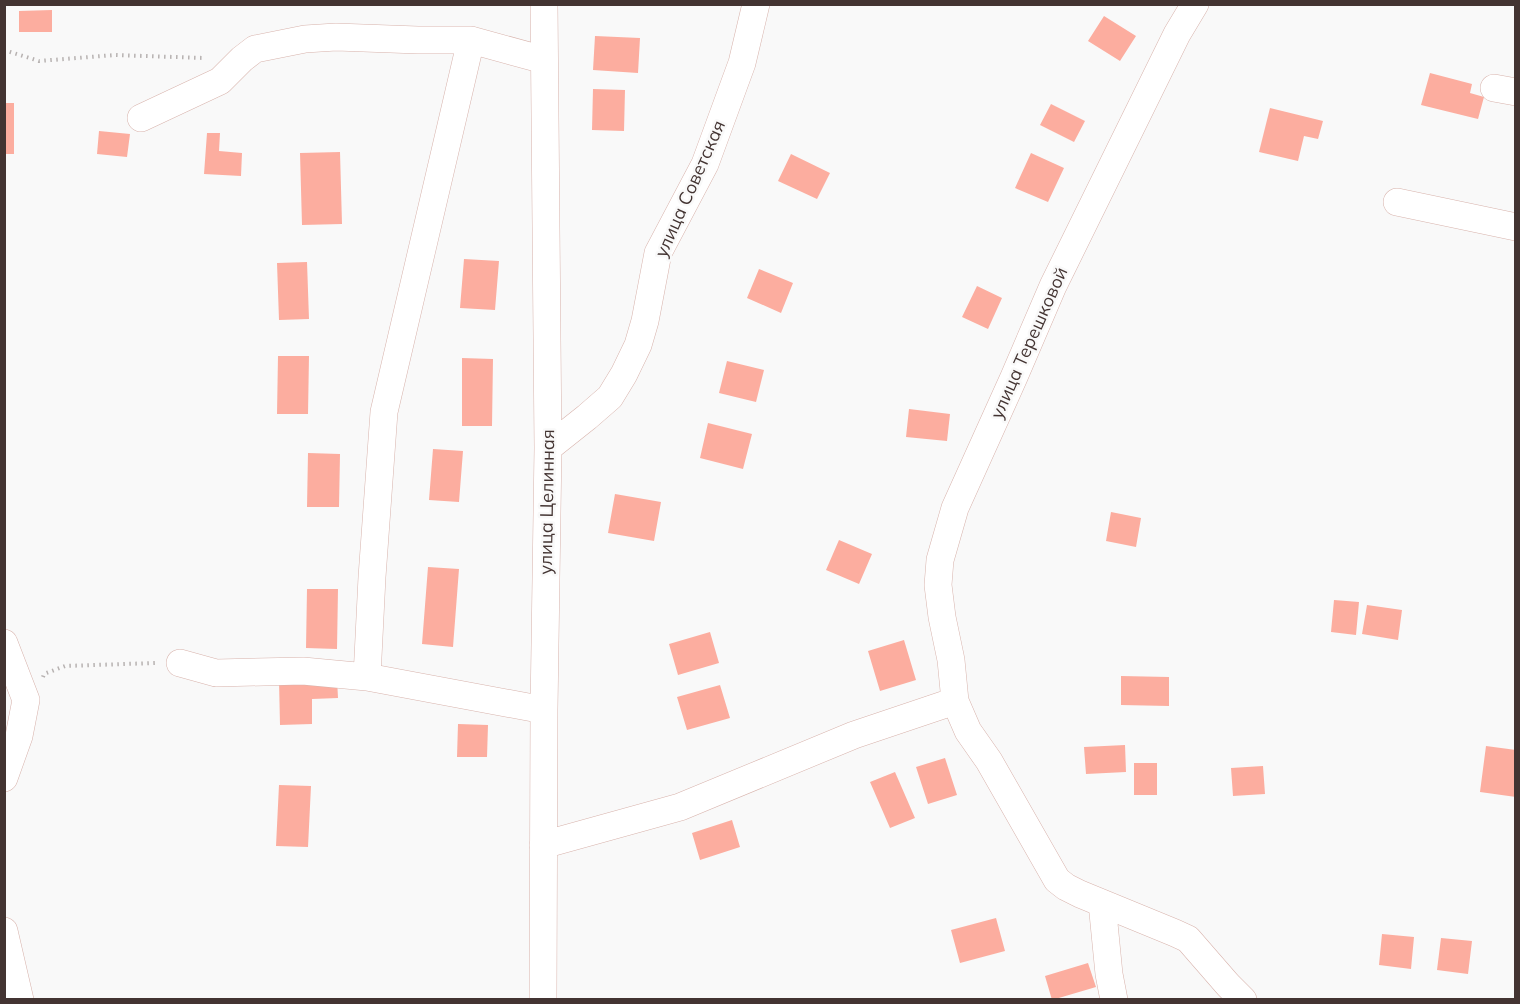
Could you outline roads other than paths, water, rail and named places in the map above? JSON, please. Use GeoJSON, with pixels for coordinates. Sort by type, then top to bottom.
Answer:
{"type":"FeatureCollection","features":[{"type":"Feature","properties":{"kind":"street","name":"улица Целинная"},"geometry":{"type":"LineString","coordinates":[[543,999],[548,448],[544,4]]}},
{"type":"Feature","properties":{"kind":"street","name":"улица Советская"},"geometry":{"type":"LineString","coordinates":[[548,448],[610,397],[638,345],[658,253],[705,164],[742,63],[756,4]]}},
{"type":"Feature","properties":{"kind":"street","name":"улица Терешковой"},"geometry":{"type":"LineString","coordinates":[[1195,4],[1177,34],[1053,286],[955,508],[940,560],[938,585],[951,660],[955,701],[968,731],[989,761],[1057,880],[1066,887],[1188,939],[1228,986],[1243,999]]}},
{"type":"Feature","properties":{"kind":"street"},"geometry":{"type":"LineString","coordinates":[[141,118],[220,81],[255,49],[305,39],[336,37],[471,40],[544,60]]}},
{"type":"Feature","properties":{"kind":"street"},"geometry":{"type":"LineString","coordinates":[[367,677],[384,412],[471,40]]}},
{"type":"Feature","properties":{"kind":"street"},"geometry":{"type":"LineString","coordinates":[[1397,201],[1515,227]]}},
{"type":"Feature","properties":{"kind":"street"},"geometry":{"type":"LineString","coordinates":[[4,643],[26,700],[19,736],[4,778]]}},
{"type":"Feature","properties":{"kind":"street"},"geometry":{"type":"LineString","coordinates":[[180,663],[216,673],[303,671],[367,677],[544,710]]}},
{"type":"Feature","properties":{"kind":"street"},"geometry":{"type":"LineString","coordinates":[[543,845],[680,807],[854,735],[955,701]]}},
{"type":"Feature","properties":{"kind":"street"},"geometry":{"type":"LineString","coordinates":[[1102,903],[1109,974],[1114,999]]}},
{"type":"Feature","properties":{"kind":"street"},"geometry":{"type":"LineString","coordinates":[[4,931],[20,999]]}}]}
